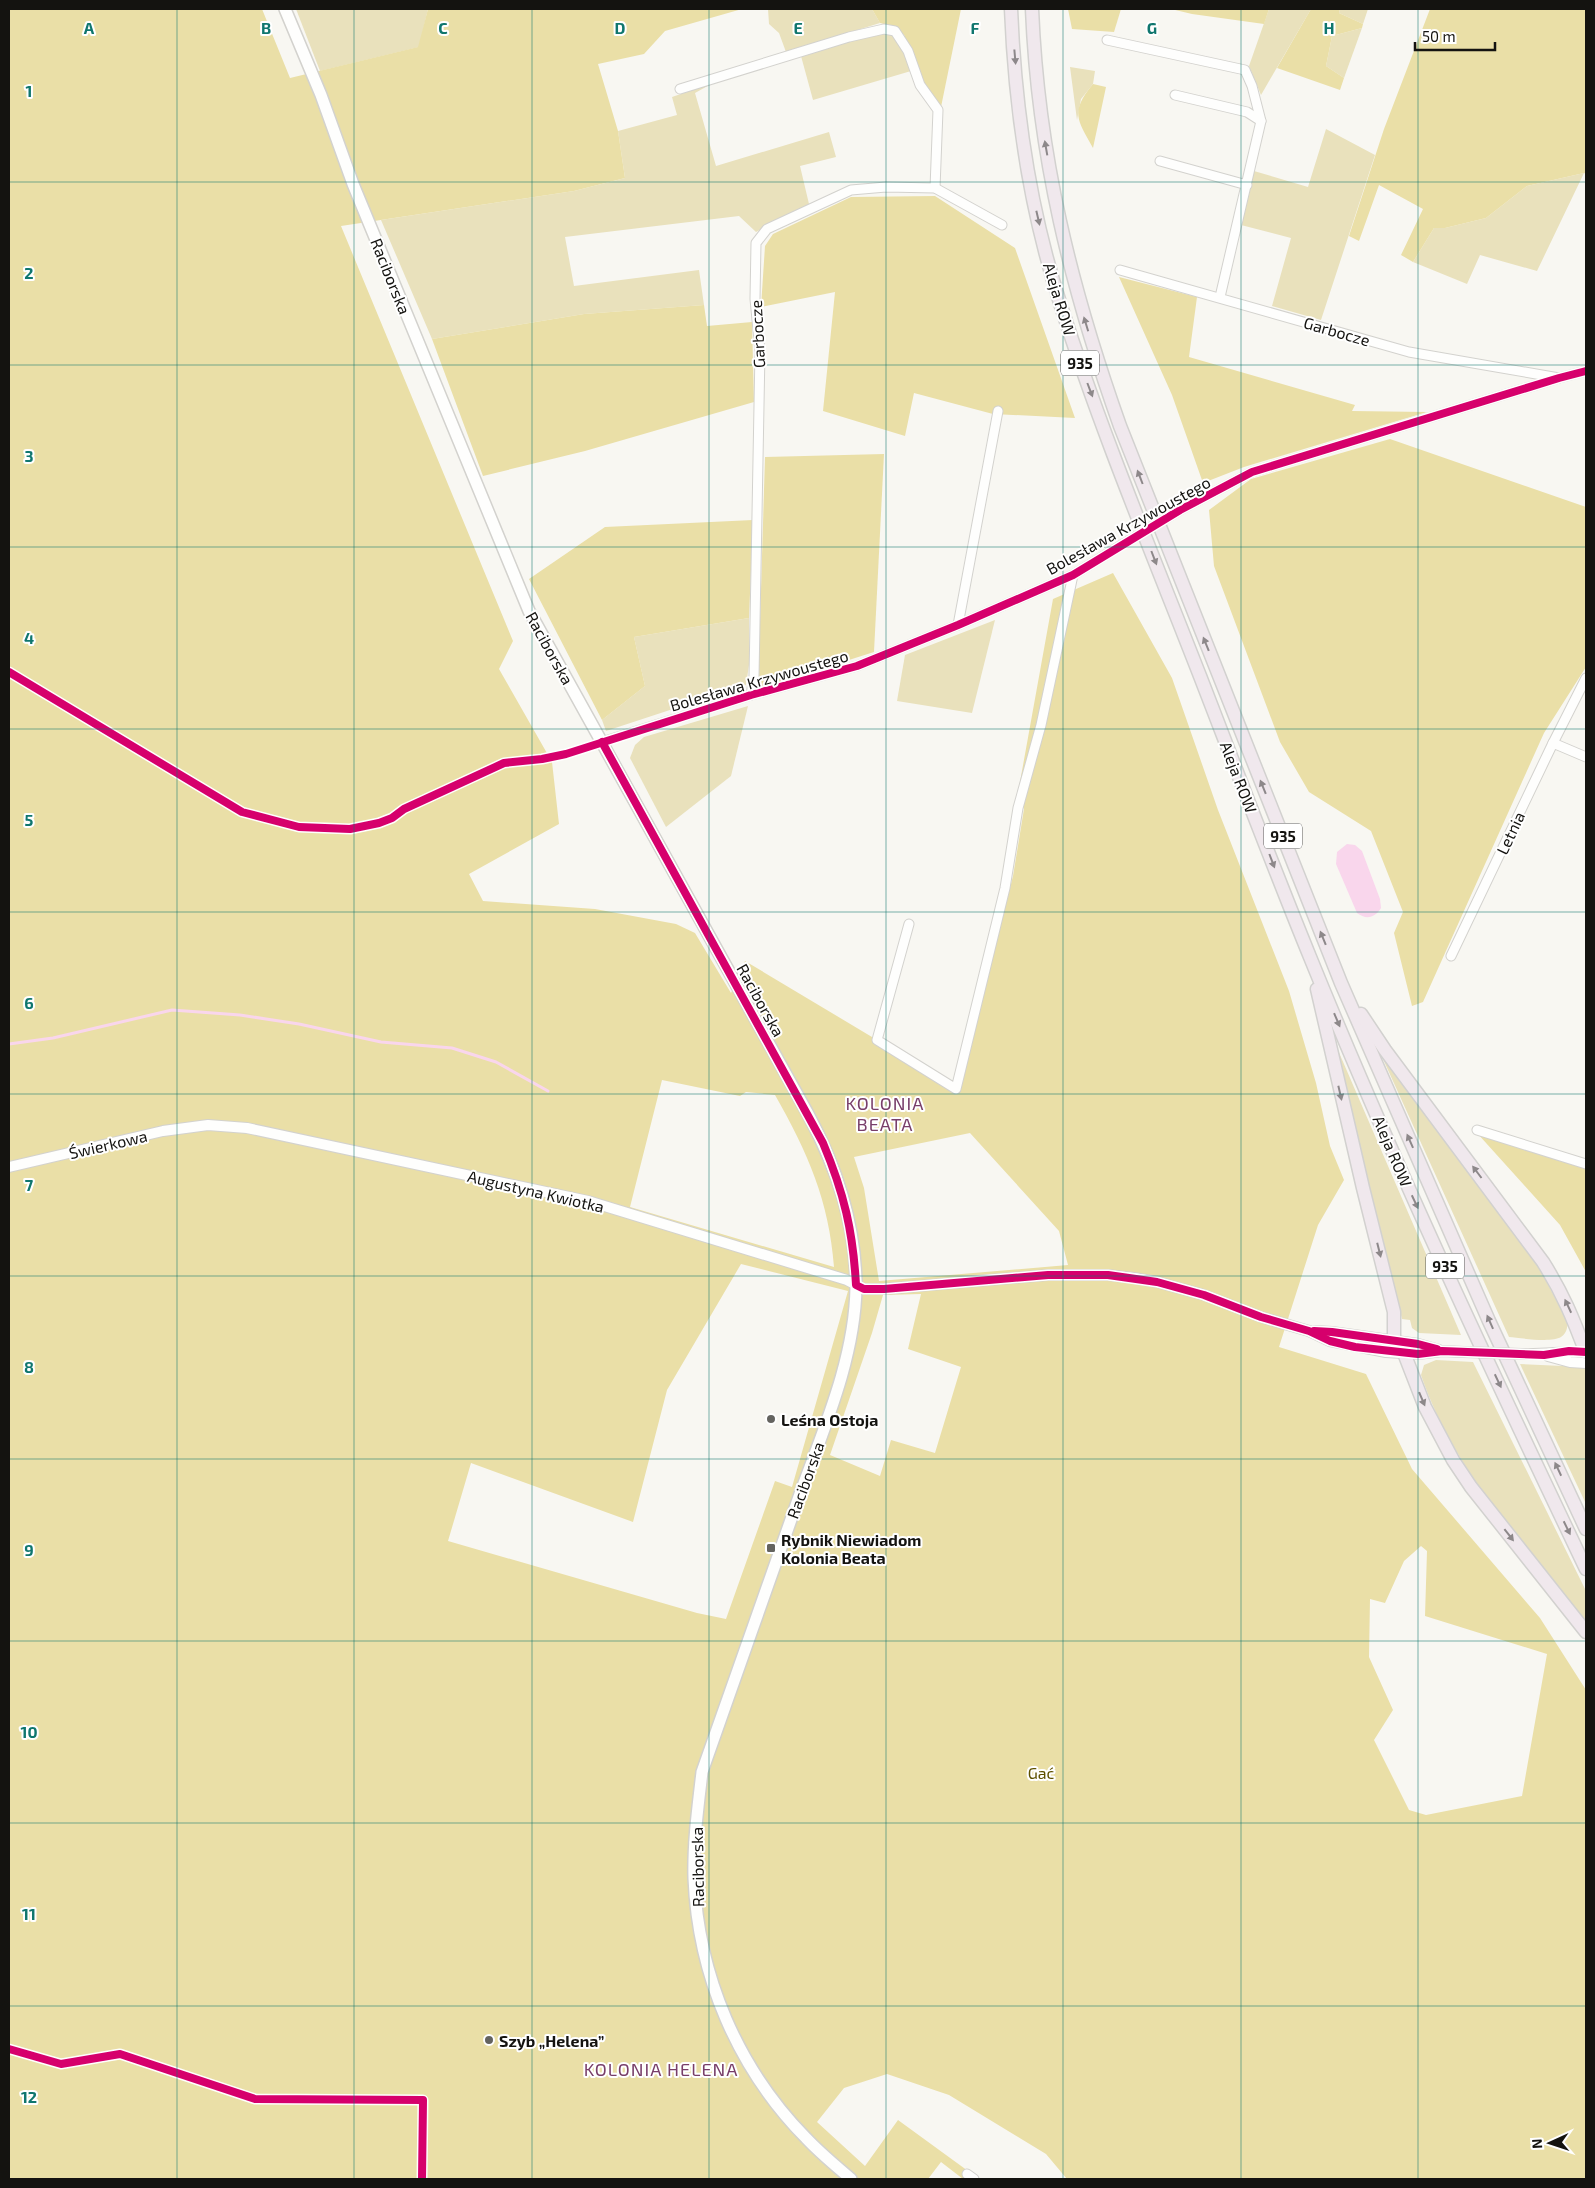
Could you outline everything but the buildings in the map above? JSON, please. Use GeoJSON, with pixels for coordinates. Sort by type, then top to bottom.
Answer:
{"type":"FeatureCollection","features":[{"type":"Feature","properties":{"kind":"main road","name":"Raciborska"},"geometry":{"type":"LineString","coordinates":[[285,9],[321,95],[357,193],[525,603],[824,1143],[849,1217],[856,1285],[851,1336],[833,1401],[702,1772],[694,1851],[696,1904],[706,1958],[728,2027],[742,2055],[766,2091],[804,2137],[851,2179]]}},
{"type":"Feature","properties":{"kind":"main road","name":"Aleja ROW"},"geometry":{"type":"LineString","coordinates":[[1011,9],[1019,101],[1031,185],[1060,304],[1142,529],[1311,960],[1408,1186],[1586,1569]]}},
{"type":"Feature","properties":{"kind":"main road","name":"Aleja ROW"},"geometry":{"type":"LineString","coordinates":[[1032,9],[1034,56],[1042,126],[1057,216],[1076,290],[1101,373],[1169,552],[1341,983],[1489,1321],[1586,1529]]}},
{"type":"Feature","properties":{"kind":"main road"},"geometry":{"type":"LineString","coordinates":[[1311,960],[1330,1050],[1394,1312],[1394,1342],[1404,1353],[1425,1407],[1453,1460],[1471,1486],[1586,1632]]}},
{"type":"Feature","properties":{"kind":"main road"},"geometry":{"type":"LineString","coordinates":[[1341,983],[1385,1050],[1543,1262],[1561,1291],[1576,1323],[1586,1352]]}},
{"type":"Feature","properties":{"kind":"street"},"geometry":{"type":"LineString","coordinates":[[680,89],[849,37],[884,29],[895,31],[908,50],[920,84],[938,110],[935,188]]}},
{"type":"Feature","properties":{"kind":"street"},"geometry":{"type":"LineString","coordinates":[[1107,40],[1245,70],[1252,86],[1261,121],[1220,297]]}},
{"type":"Feature","properties":{"kind":"street"},"geometry":{"type":"LineString","coordinates":[[1175,95],[1247,112],[1261,121]]}},
{"type":"Feature","properties":{"kind":"street"},"geometry":{"type":"LineString","coordinates":[[1160,161],[1247,185]]}},
{"type":"Feature","properties":{"kind":"street","name":"Garbocze"},"geometry":{"type":"LineString","coordinates":[[751,695],[754,677],[760,351],[755,299],[756,243],[766,229],[851,190],[886,187],[935,188],[1002,225]]}},
{"type":"Feature","properties":{"kind":"street","name":"Garbocze"},"geometry":{"type":"LineString","coordinates":[[1120,270],[1409,352],[1558,378]]}},
{"type":"Feature","properties":{"kind":"street","name":"Bolesława Krzywoustego"},"geometry":{"type":"LineString","coordinates":[[602,742],[751,695],[858,666],[958,625],[1073,575],[1180,510],[1252,472],[1586,371]]}},
{"type":"Feature","properties":{"kind":"street"},"geometry":{"type":"LineString","coordinates":[[958,625],[998,412]]}},
{"type":"Feature","properties":{"kind":"street"},"geometry":{"type":"LineString","coordinates":[[909,924],[877,1040],[956,1089],[1005,888],[1018,808],[1041,725],[1073,575]]}},
{"type":"Feature","properties":{"kind":"street","name":"Letnia"},"geometry":{"type":"LineString","coordinates":[[1451,956],[1586,678]]}},
{"type":"Feature","properties":{"kind":"street"},"geometry":{"type":"LineString","coordinates":[[1553,743],[1586,757]]}},
{"type":"Feature","properties":{"kind":"street","name":"Augustyna Kwiotka"},"geometry":{"type":"LineString","coordinates":[[208,1125],[246,1128],[588,1201],[847,1280],[864,1289],[884,1289],[1048,1275],[1108,1275],[1157,1282],[1204,1295],[1261,1317],[1309,1331]]}},
{"type":"Feature","properties":{"kind":"street","name":"Świerkowa"},"geometry":{"type":"LineString","coordinates":[[9,1167],[163,1131],[208,1125]]}},
{"type":"Feature","properties":{"kind":"street"},"geometry":{"type":"LineString","coordinates":[[1477,1130],[1586,1164]]}},
{"type":"Feature","properties":{"kind":"street"},"geometry":{"type":"LineString","coordinates":[[1309,1331],[1332,1332],[1418,1344],[1442,1351]]}},
{"type":"Feature","properties":{"kind":"street"},"geometry":{"type":"LineString","coordinates":[[1309,1331],[1338,1343],[1404,1353],[1418,1354],[1442,1351],[1544,1355],[1569,1351],[1586,1352]]}},
{"type":"Feature","properties":{"kind":"street"},"geometry":{"type":"LineString","coordinates":[[1544,1355],[1570,1362],[1586,1363]]}},
{"type":"Feature","properties":{"kind":"shaded area"},"geometry":{"type":"Polygon","coordinates":[[[296,9],[428,9],[419,47],[320,71],[296,9]]]}},
{"type":"Feature","properties":{"kind":"shaded area"},"geometry":{"type":"Polygon","coordinates":[[[768,9],[872,9],[880,23],[786,52],[779,33],[769,24],[768,9]]]}},
{"type":"Feature","properties":{"kind":"shaded area"},"geometry":{"type":"Polygon","coordinates":[[[1269,9],[1311,9],[1261,95],[1249,66],[1269,9]]]}},
{"type":"Feature","properties":{"kind":"shaded area"},"geometry":{"type":"Polygon","coordinates":[[[1340,9],[1368,9],[1363,24],[1339,13],[1340,9]]]}},
{"type":"Feature","properties":{"kind":"shaded area"},"geometry":{"type":"Polygon","coordinates":[[[1362,28],[1344,78],[1326,66],[1332,36],[1362,28]]]}},
{"type":"Feature","properties":{"kind":"shaded area"},"geometry":{"type":"Polygon","coordinates":[[[880,32],[894,34],[904,49],[911,71],[813,100],[801,56],[880,32]]]}},
{"type":"Feature","properties":{"kind":"shaded area"},"geometry":{"type":"Polygon","coordinates":[[[1070,67],[1095,71],[1093,84],[1081,99],[1077,120],[1070,67]]]}},
{"type":"Feature","properties":{"kind":"shaded area"},"geometry":{"type":"Polygon","coordinates":[[[713,83],[695,93],[716,166],[829,132],[836,157],[800,166],[809,204],[756,232],[739,216],[565,237],[574,286],[699,270],[704,305],[584,314],[432,339],[381,220],[574,191],[625,178],[618,131],[677,115],[672,97],[713,83]]]}},
{"type":"Feature","properties":{"kind":"shaded area"},"geometry":{"type":"Polygon","coordinates":[[[1326,129],[1375,155],[1321,320],[1272,306],[1291,238],[1241,225],[1254,171],[1308,187],[1326,129]]]}},
{"type":"Feature","properties":{"kind":"shaded area"},"geometry":{"type":"Polygon","coordinates":[[[1584,173],[1537,271],[1480,255],[1467,284],[1413,262],[1434,228],[1445,228],[1486,218],[1527,186],[1584,173]]]}},
{"type":"Feature","properties":{"kind":"shaded area"},"geometry":{"type":"Polygon","coordinates":[[[749,618],[749,665],[746,685],[606,731],[602,720],[645,686],[634,637],[749,618]]]}},
{"type":"Feature","properties":{"kind":"shaded area"},"geometry":{"type":"Polygon","coordinates":[[[995,620],[972,713],[897,701],[905,655],[995,620]]]}},
{"type":"Feature","properties":{"kind":"shaded area"},"geometry":{"type":"Polygon","coordinates":[[[748,706],[731,776],[666,827],[630,758],[635,745],[644,737],[748,706]]]}},
{"type":"Feature","properties":{"kind":"shaded area"},"geometry":{"type":"Polygon","coordinates":[[[1347,844],[1355,845],[1362,851],[1380,899],[1381,908],[1373,916],[1364,917],[1357,913],[1336,864],[1337,852],[1347,844]]]}},
{"type":"Feature","properties":{"kind":"shaded area"},"geometry":{"type":"Polygon","coordinates":[[[1331,1034],[1461,1335],[1419,1333],[1412,1328],[1410,1320],[1402,1319],[1331,1034]]]}},
{"type":"Feature","properties":{"kind":"shaded area"},"geometry":{"type":"Polygon","coordinates":[[[1378,1048],[1537,1264],[1568,1322],[1566,1332],[1561,1337],[1543,1340],[1509,1337],[1378,1048]]]}},
{"type":"Feature","properties":{"kind":"shaded area"},"geometry":{"type":"Polygon","coordinates":[[[1436,1360],[1473,1362],[1586,1591],[1586,1624],[1515,1536],[1471,1475],[1452,1443],[1435,1410],[1421,1375],[1424,1365],[1436,1360]]]}},
{"type":"Feature","properties":{"kind":"shaded area"},"geometry":{"type":"Polygon","coordinates":[[[1520,1364],[1585,1367],[1586,1504],[1520,1364]]]}},
{"type":"Feature","properties":{"kind":"green space","name":"Gać"},"geometry":{"type":"Polygon","coordinates":[[[9,9],[262,9],[290,78],[418,47],[428,9],[742,9],[665,31],[644,54],[598,64],[618,131],[625,178],[574,191],[341,226],[513,641],[499,669],[552,762],[559,824],[469,874],[483,901],[595,909],[676,924],[695,933],[731,993],[745,961],[877,1040],[958,1094],[1013,876],[1024,809],[1018,793],[1053,599],[1113,573],[1172,678],[1218,810],[1289,991],[1316,1083],[1330,1146],[1344,1180],[1318,1225],[1279,1347],[1366,1374],[1412,1469],[1540,1618],[1586,1690],[1586,2179],[1067,2179],[1046,2154],[949,2095],[887,2074],[844,2088],[817,2122],[865,2166],[898,2120],[979,2179],[963,2179],[941,2162],[928,2179],[9,2179],[9,9]],[[662,1080],[630,1207],[834,1267],[827,1220],[815,1178],[797,1137],[775,1095],[746,1092],[740,1096],[662,1080]],[[970,1133],[854,1157],[864,1188],[879,1281],[1068,1265],[1059,1231],[970,1133]],[[741,1264],[667,1390],[633,1522],[471,1463],[448,1541],[697,1613],[726,1619],[775,1481],[792,1487],[848,1291],[741,1264]],[[921,1294],[883,1295],[872,1333],[830,1455],[880,1476],[891,1440],[935,1453],[961,1367],[908,1349],[921,1294]],[[1421,1546],[1404,1561],[1385,1603],[1370,1599],[1369,1657],[1393,1710],[1374,1740],[1409,1810],[1426,1815],[1522,1796],[1547,1654],[1425,1616],[1427,1551],[1421,1546]]]}},
{"type":"Feature","properties":{"kind":"green space"},"geometry":{"type":"Polygon","coordinates":[[[872,9],[961,9],[941,107],[929,93],[904,35],[895,27],[880,23],[872,9]]]}},
{"type":"Feature","properties":{"kind":"green space"},"geometry":{"type":"Polygon","coordinates":[[[1068,9],[1121,9],[1114,32],[1072,29],[1068,9]]]}},
{"type":"Feature","properties":{"kind":"green space"},"geometry":{"type":"Polygon","coordinates":[[[1171,9],[1269,9],[1264,24],[1192,14],[1171,9]]]}},
{"type":"Feature","properties":{"kind":"green space"},"geometry":{"type":"Polygon","coordinates":[[[1311,9],[1340,9],[1339,13],[1363,24],[1362,28],[1332,36],[1326,66],[1344,78],[1340,90],[1277,68],[1311,9]]]}},
{"type":"Feature","properties":{"kind":"green space"},"geometry":{"type":"Polygon","coordinates":[[[1430,9],[1586,9],[1586,174],[1527,186],[1486,218],[1445,228],[1434,228],[1413,262],[1401,255],[1423,209],[1379,185],[1359,241],[1349,236],[1384,129],[1430,9]]]}},
{"type":"Feature","properties":{"kind":"green space"},"geometry":{"type":"Polygon","coordinates":[[[1093,84],[1106,87],[1093,148],[1078,116],[1081,102],[1093,84]]]}},
{"type":"Feature","properties":{"kind":"green space"},"geometry":{"type":"Polygon","coordinates":[[[935,196],[1015,248],[1075,418],[993,414],[914,393],[905,436],[823,411],[835,292],[761,307],[765,246],[773,234],[851,197],[935,196]]]}},
{"type":"Feature","properties":{"kind":"green space"},"geometry":{"type":"Polygon","coordinates":[[[1119,277],[1197,297],[1189,357],[1355,405],[1352,411],[1427,412],[1244,467],[1203,483],[1172,395],[1119,277]]]}},
{"type":"Feature","properties":{"kind":"green space"},"geometry":{"type":"Polygon","coordinates":[[[704,305],[707,326],[752,322],[754,402],[585,451],[483,476],[432,339],[584,314],[704,305]]]}},
{"type":"Feature","properties":{"kind":"green space"},"geometry":{"type":"Polygon","coordinates":[[[1390,439],[1586,507],[1586,667],[1544,733],[1423,1002],[1412,1006],[1394,933],[1403,912],[1371,831],[1309,792],[1280,742],[1214,566],[1209,510],[1251,479],[1390,439]]]}},
{"type":"Feature","properties":{"kind":"green space"},"geometry":{"type":"Polygon","coordinates":[[[884,454],[874,652],[758,689],[765,457],[884,454]]]}},
{"type":"Feature","properties":{"kind":"green space"},"geometry":{"type":"Polygon","coordinates":[[[753,520],[749,618],[634,637],[645,686],[602,720],[529,579],[605,527],[753,520]]]}},
{"type":"Feature","properties":{"kind":"green space"},"geometry":{"type":"Polygon","coordinates":[[[1477,1133],[1586,1168],[1586,1272],[1560,1225],[1477,1133]]]}},
{"type":"Feature","properties":{"kind":"waterway"},"geometry":{"type":"LineString","coordinates":[[9,1044],[53,1038],[172,1010],[240,1015],[299,1024],[381,1042],[452,1048],[496,1062],[548,1091]]}},
{"type":"Feature","properties":{"kind":"cycle path"},"geometry":{"type":"LineString","coordinates":[[9,672],[242,812],[299,827],[350,829],[379,823],[392,818],[404,809],[504,763],[542,759],[566,754],[751,695],[857,666],[1073,575],[1180,510],[1252,472],[1586,371]]}},
{"type":"Feature","properties":{"kind":"cycle path"},"geometry":{"type":"LineString","coordinates":[[602,742],[823,1143],[837,1179],[846,1212],[853,1247],[856,1285],[864,1289],[884,1289],[1048,1275],[1108,1275],[1157,1282],[1204,1295],[1261,1317],[1309,1331],[1330,1341],[1355,1347],[1418,1354],[1442,1351],[1544,1355],[1569,1351],[1586,1352]]}},
{"type":"Feature","properties":{"kind":"cycle path"},"geometry":{"type":"LineString","coordinates":[[1314,1331],[1418,1344],[1437,1349]]}},
{"type":"Feature","properties":{"kind":"cycle path"},"geometry":{"type":"LineString","coordinates":[[9,2049],[61,2064],[120,2054],[255,2099],[423,2100],[422,2179]]}},
{"type":"Feature","properties":{"kind":"place","name":"Leśna Ostoja"},"geometry":{"type":"Point","coordinates":[771,1419]}},
{"type":"Feature","properties":{"kind":"place","name":"Rybnik Niewiadom Kolonia Beata"},"geometry":{"type":"Point","coordinates":[771,1548]}},
{"type":"Feature","properties":{"kind":"place","name":"Szyb „Helena”"},"geometry":{"type":"Point","coordinates":[489,2040]}},
{"type":"Feature","properties":{"kind":"district","name":"KOLONIA BEATA"},"geometry":{"type":"Point","coordinates":[885,1113]}},
{"type":"Feature","properties":{"kind":"district","name":"KOLONIA HELENA"},"geometry":{"type":"Point","coordinates":[661,2069]}}]}
